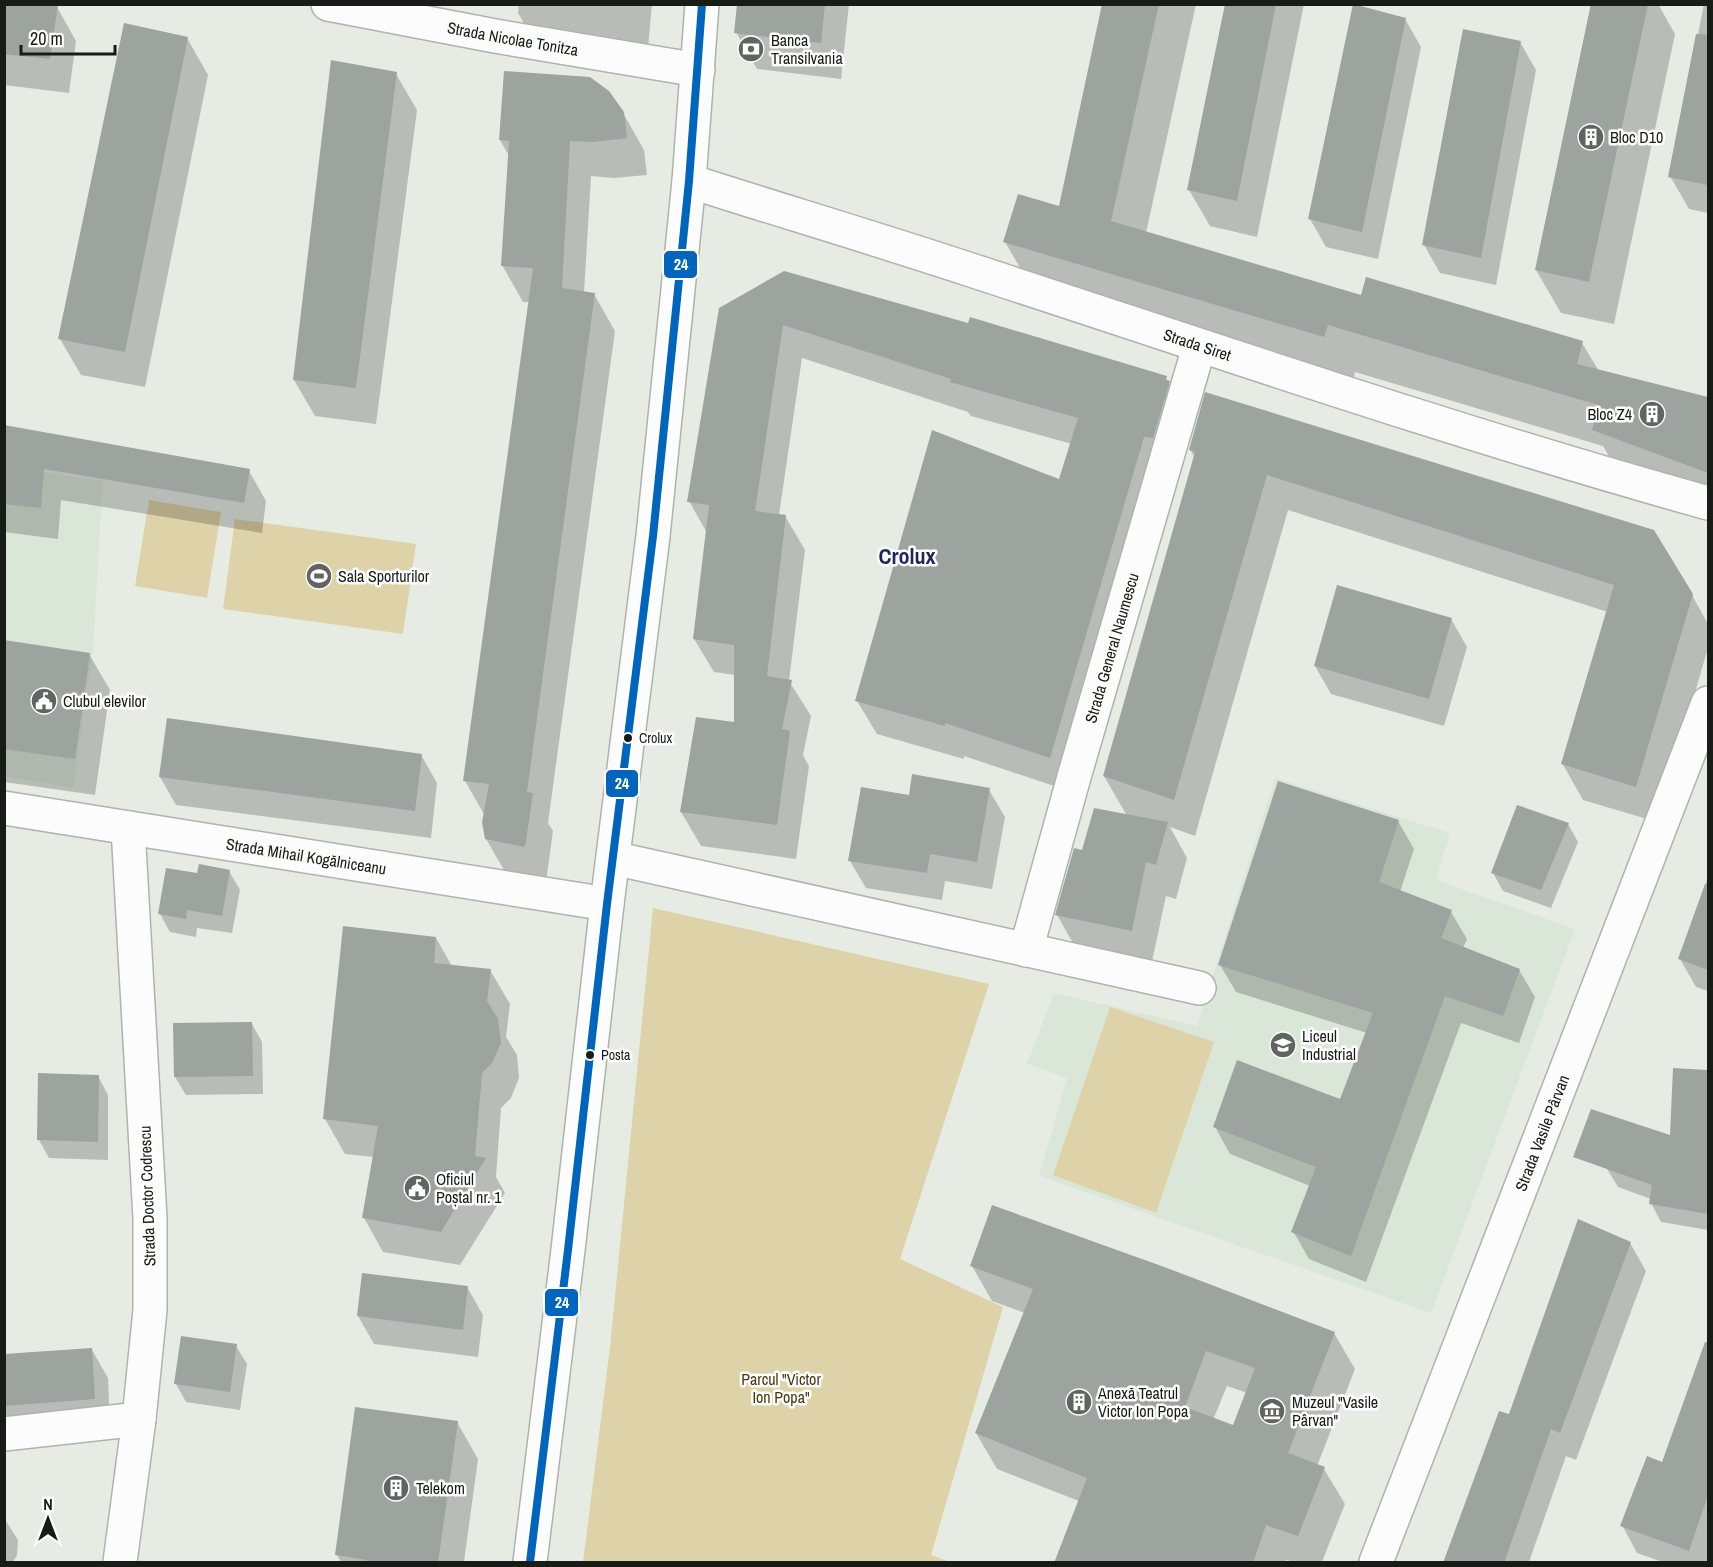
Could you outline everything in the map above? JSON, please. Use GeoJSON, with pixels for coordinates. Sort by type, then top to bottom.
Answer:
{"type":"FeatureCollection","features":[{"type":"Feature","properties":{"kind":"street","name":"Strada Nicolae Tonitza"},"geometry":{"type":"LineString","coordinates":[[328,4],[495,36],[698,70]]}},
{"type":"Feature","properties":{"kind":"street"},"geometry":{"type":"LineString","coordinates":[[530,1563],[612,858],[653,536],[688,182],[702,4]]}},
{"type":"Feature","properties":{"kind":"street","name":"Strada Siret"},"geometry":{"type":"LineString","coordinates":[[688,182],[972,270],[1199,346],[1564,463],[1708,504]]}},
{"type":"Feature","properties":{"kind":"street","name":"Strada General Naumescu"},"geometry":{"type":"LineString","coordinates":[[1026,950],[1199,346]]}},
{"type":"Feature","properties":{"kind":"street","name":"Strada Vasile Pârvan"},"geometry":{"type":"LineString","coordinates":[[1376,1563],[1708,703]]}},
{"type":"Feature","properties":{"kind":"street","name":"Strada Mihail Kogălniceanu"},"geometry":{"type":"LineString","coordinates":[[4,808],[607,904]]}},
{"type":"Feature","properties":{"kind":"street","name":"Strada Doctor Codrescu"},"geometry":{"type":"LineString","coordinates":[[120,1563],[139,1419],[150,1310],[150,1218],[128,828]]}},
{"type":"Feature","properties":{"kind":"street"},"geometry":{"type":"LineString","coordinates":[[612,858],[1199,988]]}},
{"type":"Feature","properties":{"kind":"street"},"geometry":{"type":"LineString","coordinates":[[4,1434],[139,1419]]}},
{"type":"Feature","properties":{"kind":"shaded area"},"geometry":{"type":"Polygon","coordinates":[[[4,467],[103,481],[93,649],[73,788],[5,776],[4,467]]]}},
{"type":"Feature","properties":{"kind":"shaded area","name":"Liceul Industrial"},"geometry":{"type":"Polygon","coordinates":[[[1275,778],[1450,833],[1436,880],[1575,929],[1431,1313],[1039,1176],[1067,1078],[1027,1064],[1054,993],[1197,1026],[1275,778]]]}},
{"type":"Feature","properties":{"kind":"green space"},"geometry":{"type":"Polygon","coordinates":[[[149,500],[221,512],[207,598],[135,586],[149,500]]]}},
{"type":"Feature","properties":{"kind":"green space","name":"Sala Sporturilor"},"geometry":{"type":"Polygon","coordinates":[[[235,519],[416,544],[403,634],[223,609],[235,519]]]}},
{"type":"Feature","properties":{"kind":"green space","name":"Parcul \"Victor Ion Popa\""},"geometry":{"type":"Polygon","coordinates":[[[653,908],[989,984],[900,1259],[1003,1307],[931,1555],[950,1562],[583,1562],[610,1347],[653,908]]]}},
{"type":"Feature","properties":{"kind":"green space"},"geometry":{"type":"Polygon","coordinates":[[[1110,1007],[1214,1042],[1156,1213],[1053,1175],[1110,1007]]]}},
{"type":"Feature","properties":{"kind":"building"},"geometry":{"type":"Polygon","coordinates":[[[4,4],[58,4],[50,59],[4,54],[4,4]]]}},
{"type":"Feature","properties":{"kind":"building"},"geometry":{"type":"Polygon","coordinates":[[[737,4],[825,4],[821,43],[734,33],[737,4]]]}},
{"type":"Feature","properties":{"kind":"building"},"geometry":{"type":"Polygon","coordinates":[[[1102,4],[1159,4],[1111,221],[1361,295],[1366,277],[1583,341],[1577,364],[1708,397],[1708,473],[1592,430],[1598,405],[1328,325],[1324,337],[1003,242],[1018,194],[1059,206],[1102,4]]]}},
{"type":"Feature","properties":{"kind":"building"},"geometry":{"type":"Polygon","coordinates":[[[1225,4],[1276,4],[1237,201],[1187,190],[1225,4]]]}},
{"type":"Feature","properties":{"kind":"building"},"geometry":{"type":"Polygon","coordinates":[[[1353,4],[1406,18],[1362,232],[1308,219],[1353,4]]]}},
{"type":"Feature","properties":{"kind":"building","name":"Bloc D10"},"geometry":{"type":"Polygon","coordinates":[[[1591,4],[1648,4],[1589,282],[1535,270],[1591,4]]]}},
{"type":"Feature","properties":{"kind":"building"},"geometry":{"type":"Polygon","coordinates":[[[124,23],[188,37],[125,352],[58,339],[124,23]]]}},
{"type":"Feature","properties":{"kind":"building"},"geometry":{"type":"Polygon","coordinates":[[[1463,29],[1521,41],[1481,258],[1422,245],[1463,29]]]}},
{"type":"Feature","properties":{"kind":"building"},"geometry":{"type":"Polygon","coordinates":[[[1696,34],[1708,35],[1708,185],[1668,177],[1696,34]]]}},
{"type":"Feature","properties":{"kind":"building"},"geometry":{"type":"Polygon","coordinates":[[[331,60],[397,72],[356,388],[293,380],[331,60]]]}},
{"type":"Feature","properties":{"kind":"building"},"geometry":{"type":"Polygon","coordinates":[[[504,71],[590,77],[609,91],[624,112],[627,138],[593,142],[570,141],[562,288],[595,293],[527,792],[533,793],[525,847],[485,839],[482,822],[489,784],[463,781],[533,268],[501,266],[509,141],[499,140],[504,71]]]}},
{"type":"Feature","properties":{"kind":"building"},"geometry":{"type":"Polygon","coordinates":[[[784,271],[968,323],[970,317],[1167,376],[1166,380],[1170,381],[1153,438],[1144,437],[1050,758],[945,723],[945,726],[855,701],[932,430],[1059,479],[1078,418],[950,382],[951,379],[783,325],[755,511],[786,515],[767,676],[792,680],[782,729],[790,731],[777,825],[680,812],[696,717],[734,722],[734,645],[693,639],[709,505],[687,502],[719,308],[784,271]]]}},
{"type":"Feature","properties":{"kind":"building"},"geometry":{"type":"Polygon","coordinates":[[[1205,392],[1654,530],[1693,594],[1636,787],[1561,764],[1614,585],[1267,475],[1174,800],[1103,776],[1195,452],[1189,450],[1205,392]]]}},
{"type":"Feature","properties":{"kind":"building"},"geometry":{"type":"Polygon","coordinates":[[[4,425],[250,469],[244,503],[44,469],[41,508],[4,504],[4,425]]]}},
{"type":"Feature","properties":{"kind":"building"},"geometry":{"type":"Polygon","coordinates":[[[1337,585],[1452,618],[1429,699],[1314,666],[1337,585]]]}},
{"type":"Feature","properties":{"kind":"building","name":"Clubul elevilor"},"geometry":{"type":"Polygon","coordinates":[[[4,640],[90,653],[75,759],[4,749],[4,640]]]}},
{"type":"Feature","properties":{"kind":"building"},"geometry":{"type":"Polygon","coordinates":[[[167,718],[422,754],[415,811],[159,777],[167,718]]]}},
{"type":"Feature","properties":{"kind":"building"},"geometry":{"type":"Polygon","coordinates":[[[912,774],[990,788],[977,862],[930,854],[927,873],[848,861],[861,787],[909,795],[912,774]]]}},
{"type":"Feature","properties":{"kind":"building"},"geometry":{"type":"Polygon","coordinates":[[[1278,781],[1399,820],[1379,882],[1452,910],[1441,938],[1520,969],[1503,1016],[1445,996],[1351,1256],[1291,1232],[1316,1167],[1213,1127],[1237,1060],[1340,1099],[1373,1013],[1218,965],[1278,781]]]}},
{"type":"Feature","properties":{"kind":"building"},"geometry":{"type":"Polygon","coordinates":[[[1517,805],[1569,823],[1541,890],[1491,873],[1517,805]]]}},
{"type":"Feature","properties":{"kind":"building"},"geometry":{"type":"Polygon","coordinates":[[[1094,808],[1168,822],[1156,865],[1146,862],[1132,931],[1055,915],[1074,848],[1082,850],[1094,808]]]}},
{"type":"Feature","properties":{"kind":"building"},"geometry":{"type":"Polygon","coordinates":[[[199,864],[230,870],[222,916],[187,910],[186,919],[158,914],[166,868],[197,873],[199,864]]]}},
{"type":"Feature","properties":{"kind":"building"},"geometry":{"type":"Polygon","coordinates":[[[1705,884],[1708,884],[1708,970],[1678,959],[1705,884]]]}},
{"type":"Feature","properties":{"kind":"building"},"geometry":{"type":"Polygon","coordinates":[[[343,926],[436,937],[434,963],[491,969],[487,1001],[498,1019],[501,1043],[492,1063],[482,1073],[475,1156],[486,1158],[441,1232],[362,1218],[378,1126],[323,1119],[343,926]]]}},
{"type":"Feature","properties":{"kind":"building"},"geometry":{"type":"Polygon","coordinates":[[[252,1022],[253,1076],[174,1077],[173,1023],[252,1022]]]}},
{"type":"Feature","properties":{"kind":"building"},"geometry":{"type":"Polygon","coordinates":[[[1673,1068],[1708,1070],[1708,1214],[1649,1204],[1652,1185],[1573,1157],[1591,1109],[1670,1135],[1673,1068]]]}},
{"type":"Feature","properties":{"kind":"building"},"geometry":{"type":"Polygon","coordinates":[[[38,1073],[99,1075],[98,1142],[37,1140],[38,1073]]]}},
{"type":"Feature","properties":{"kind":"building"},"geometry":{"type":"Polygon","coordinates":[[[992,1205],[1335,1332],[1288,1453],[1325,1467],[1298,1536],[1266,1525],[1253,1563],[1054,1563],[1087,1478],[975,1433],[1033,1289],[970,1266],[992,1205]],[[1206,1351],[1185,1407],[1233,1425],[1255,1368],[1206,1351]]]}},
{"type":"Feature","properties":{"kind":"building"},"geometry":{"type":"Polygon","coordinates":[[[1578,1219],[1631,1242],[1560,1433],[1551,1429],[1504,1563],[1443,1563],[1499,1411],[1509,1414],[1578,1219]]]}},
{"type":"Feature","properties":{"kind":"building"},"geometry":{"type":"Polygon","coordinates":[[[362,1273],[468,1286],[463,1330],[357,1316],[362,1273]]]}},
{"type":"Feature","properties":{"kind":"building"},"geometry":{"type":"Polygon","coordinates":[[[181,1336],[237,1344],[230,1392],[174,1384],[181,1336]]]}},
{"type":"Feature","properties":{"kind":"building"},"geometry":{"type":"Polygon","coordinates":[[[1705,1342],[1708,1343],[1708,1495],[1689,1551],[1620,1526],[1647,1456],[1662,1462],[1705,1342]]]}},
{"type":"Feature","properties":{"kind":"building"},"geometry":{"type":"Polygon","coordinates":[[[92,1348],[95,1399],[4,1406],[4,1354],[92,1348]]]}},
{"type":"Feature","properties":{"kind":"building","name":"Telekom"},"geometry":{"type":"Polygon","coordinates":[[[355,1407],[458,1421],[438,1563],[366,1563],[367,1560],[335,1555],[355,1407]]]}},
{"type":"Feature","properties":{"kind":"transit line","name":"24"},"geometry":{"type":"LineString","coordinates":[[530,1562],[607,904],[653,536],[689,181],[702,4]]}},
{"type":"Feature","properties":{"kind":"place","name":"Banca Transilvania"},"geometry":{"type":"Point","coordinates":[751,49]}},
{"type":"Feature","properties":{"kind":"place","name":"Bloc D10"},"geometry":{"type":"Point","coordinates":[1591,137]}},
{"type":"Feature","properties":{"kind":"place","name":"Bloc Z4"},"geometry":{"type":"Point","coordinates":[1652,414]}},
{"type":"Feature","properties":{"kind":"place","name":"Sala Sporturilor"},"geometry":{"type":"Point","coordinates":[319,576]}},
{"type":"Feature","properties":{"kind":"place","name":"Clubul elevilor"},"geometry":{"type":"Point","coordinates":[44,701]}},
{"type":"Feature","properties":{"kind":"place","name":"Crolux"},"geometry":{"type":"Point","coordinates":[628,738]}},
{"type":"Feature","properties":{"kind":"place","name":"Liceul Industrial"},"geometry":{"type":"Point","coordinates":[1283,1045]}},
{"type":"Feature","properties":{"kind":"place","name":"Posta"},"geometry":{"type":"Point","coordinates":[590,1055]}},
{"type":"Feature","properties":{"kind":"place","name":"Oficiul Poștal nr. 1"},"geometry":{"type":"Point","coordinates":[417,1188]}},
{"type":"Feature","properties":{"kind":"place","name":"Anexă Teatrul Victor Ion Popa"},"geometry":{"type":"Point","coordinates":[1079,1402]}},
{"type":"Feature","properties":{"kind":"place","name":"Muzeul \"Vasile Pârvan\""},"geometry":{"type":"Point","coordinates":[1272,1411]}},
{"type":"Feature","properties":{"kind":"place","name":"Telekom"},"geometry":{"type":"Point","coordinates":[396,1488]}},
{"type":"Feature","properties":{"kind":"district","name":"Crolux"},"geometry":{"type":"Point","coordinates":[907,556]}}]}
